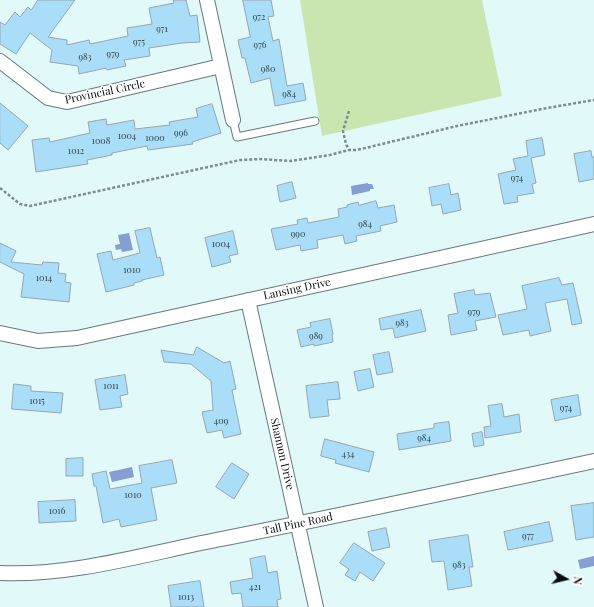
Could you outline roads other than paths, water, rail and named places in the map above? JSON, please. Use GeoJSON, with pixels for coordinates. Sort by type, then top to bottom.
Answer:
{"type":"FeatureCollection","features":[{"type":"Feature","properties":{"kind":"street"},"geometry":{"type":"LineString","coordinates":[[207,0],[233,120]]}},
{"type":"Feature","properties":{"kind":"street","name":"Provincial Circle"},"geometry":{"type":"LineString","coordinates":[[0,61],[48,98],[67,102],[221,66]]}},
{"type":"Feature","properties":{"kind":"street","name":"Lansing Drive"},"geometry":{"type":"LineString","coordinates":[[0,333],[38,341],[77,338],[594,224]]}},
{"type":"Feature","properties":{"kind":"street","name":"Shannon Drive"},"geometry":{"type":"LineString","coordinates":[[248,300],[316,607]]}},
{"type":"Feature","properties":{"kind":"street","name":"Tall Pine Road"},"geometry":{"type":"LineString","coordinates":[[0,573],[35,572],[100,564],[298,524],[594,461]]}},
{"type":"Feature","properties":{"kind":"lane"},"geometry":{"type":"LineString","coordinates":[[233,120],[237,136],[315,121]]}},
{"type":"Feature","properties":{"kind":"water"},"geometry":{"type":"Polygon","coordinates":[[[368,183],[372,184],[374,189],[352,195],[351,186],[368,183]]]}},
{"type":"Feature","properties":{"kind":"water"},"geometry":{"type":"Polygon","coordinates":[[[129,233],[133,250],[122,252],[121,249],[116,250],[115,245],[120,244],[118,235],[129,233]]]}},
{"type":"Feature","properties":{"kind":"water"},"geometry":{"type":"Polygon","coordinates":[[[132,467],[134,477],[112,482],[109,472],[132,467]]]}},
{"type":"Feature","properties":{"kind":"water"},"geometry":{"type":"Polygon","coordinates":[[[594,556],[594,566],[580,569],[578,560],[594,556]]]}}]}
